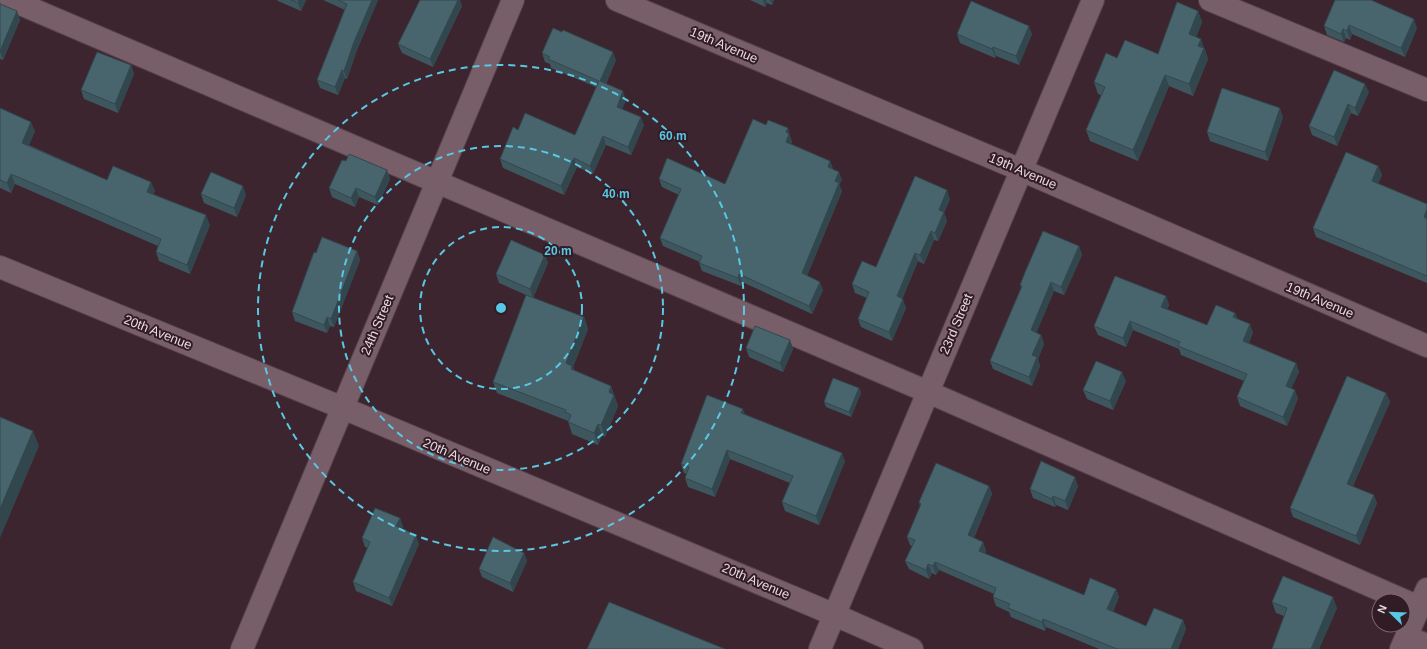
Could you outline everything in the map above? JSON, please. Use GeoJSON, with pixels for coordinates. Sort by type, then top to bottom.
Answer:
{"type":"FeatureCollection","features":[{"type":"Feature","properties":{"kind":"street"},"geometry":{"type":"LineString","coordinates":[[11,0],[928,392],[1423,598],[1404,643],[1427,645]]}},
{"type":"Feature","properties":{"kind":"street","name":"24th Street"},"geometry":{"type":"LineString","coordinates":[[242,649],[513,0]]}},
{"type":"Feature","properties":{"kind":"street","name":"19th Avenue"},"geometry":{"type":"LineString","coordinates":[[617,0],[1020,170],[1427,346]]}},
{"type":"Feature","properties":{"kind":"street","name":"23rd Street"},"geometry":{"type":"LineString","coordinates":[[820,649],[1020,170],[1094,0]]}},
{"type":"Feature","properties":{"kind":"street"},"geometry":{"type":"LineString","coordinates":[[1210,0],[1427,90]]}},
{"type":"Feature","properties":{"kind":"street","name":"20th Avenue"},"geometry":{"type":"LineString","coordinates":[[0,267],[343,408],[835,615],[912,649]]}},
{"type":"Feature","properties":{"kind":"building"},"geometry":{"type":"Polygon","coordinates":[[[291,0],[299,0],[298,3],[291,0]]]}},
{"type":"Feature","properties":{"kind":"building"},"geometry":{"type":"Polygon","coordinates":[[[338,0],[372,0],[354,42],[344,71],[342,70],[335,87],[317,80],[347,4],[338,0]]]}},
{"type":"Feature","properties":{"kind":"building"},"geometry":{"type":"Polygon","coordinates":[[[420,0],[458,0],[430,59],[398,44],[420,0]]]}},
{"type":"Feature","properties":{"kind":"building"},"geometry":{"type":"Polygon","coordinates":[[[1335,0],[1371,0],[1414,19],[1401,48],[1349,25],[1347,31],[1343,29],[1341,34],[1324,26],[1335,0]]]}},
{"type":"Feature","properties":{"kind":"building"},"geometry":{"type":"Polygon","coordinates":[[[971,1],[1029,26],[1016,56],[993,47],[992,49],[957,34],[971,1]]]}},
{"type":"Feature","properties":{"kind":"building"},"geometry":{"type":"Polygon","coordinates":[[[1177,2],[1198,11],[1189,34],[1201,39],[1198,46],[1204,48],[1189,84],[1165,75],[1133,150],[1086,130],[1105,87],[1094,82],[1106,53],[1117,58],[1125,40],[1158,54],[1177,2]]]}},
{"type":"Feature","properties":{"kind":"building"},"geometry":{"type":"Polygon","coordinates":[[[0,4],[17,11],[0,51],[0,4]]]}},
{"type":"Feature","properties":{"kind":"building"},"geometry":{"type":"Polygon","coordinates":[[[553,28],[562,32],[563,30],[613,52],[600,81],[623,91],[617,107],[641,117],[628,147],[603,136],[590,166],[574,158],[561,186],[500,159],[513,127],[518,130],[525,113],[575,135],[599,81],[548,59],[550,57],[542,53],[553,28]]]}},
{"type":"Feature","properties":{"kind":"building"},"geometry":{"type":"Polygon","coordinates":[[[97,52],[131,65],[115,104],[81,90],[97,52]]]}},
{"type":"Feature","properties":{"kind":"building"},"geometry":{"type":"Polygon","coordinates":[[[1334,70],[1365,84],[1355,108],[1348,104],[1334,137],[1309,126],[1334,70]]]}},
{"type":"Feature","properties":{"kind":"building"},"geometry":{"type":"Polygon","coordinates":[[[1222,88],[1280,108],[1265,152],[1207,132],[1222,88]]]}},
{"type":"Feature","properties":{"kind":"building"},"geometry":{"type":"Polygon","coordinates":[[[0,108],[31,122],[22,143],[107,180],[113,166],[151,182],[147,192],[206,215],[187,265],[156,252],[161,239],[11,174],[7,183],[0,180],[0,108]]]}},
{"type":"Feature","properties":{"kind":"building"},"geometry":{"type":"Polygon","coordinates":[[[753,119],[766,125],[768,120],[788,128],[786,132],[789,134],[786,142],[830,161],[828,167],[839,172],[835,181],[839,183],[802,273],[820,282],[809,306],[739,274],[738,278],[699,263],[702,256],[660,238],[681,189],[659,179],[667,158],[725,184],[753,119]]]}},
{"type":"Feature","properties":{"kind":"building"},"geometry":{"type":"Polygon","coordinates":[[[1346,152],[1378,166],[1372,181],[1427,204],[1424,217],[1427,219],[1427,276],[1313,228],[1346,152]]]}},
{"type":"Feature","properties":{"kind":"building"},"geometry":{"type":"Polygon","coordinates":[[[349,154],[387,170],[375,197],[356,188],[351,198],[329,188],[342,160],[346,161],[349,154]]]}},
{"type":"Feature","properties":{"kind":"building"},"geometry":{"type":"Polygon","coordinates":[[[211,172],[243,186],[234,208],[201,194],[211,172]]]}},
{"type":"Feature","properties":{"kind":"building"},"geometry":{"type":"Polygon","coordinates":[[[915,176],[947,190],[939,210],[944,212],[935,233],[931,231],[920,255],[915,253],[897,296],[903,299],[889,332],[858,319],[869,292],[852,284],[862,261],[876,267],[915,176]]]}},
{"type":"Feature","properties":{"kind":"building"},"geometry":{"type":"Polygon","coordinates":[[[1043,231],[1079,246],[1061,287],[1051,282],[1031,330],[1041,335],[1032,355],[1037,357],[1029,377],[990,361],[1022,286],[1020,285],[1043,231]]]}},
{"type":"Feature","properties":{"kind":"building"},"geometry":{"type":"Polygon","coordinates":[[[322,237],[357,251],[331,319],[327,317],[324,325],[292,312],[314,252],[316,253],[322,237]]]}},
{"type":"Feature","properties":{"kind":"building"},"geometry":{"type":"Polygon","coordinates":[[[511,240],[545,255],[530,289],[496,274],[511,240]]]}},
{"type":"Feature","properties":{"kind":"building"},"geometry":{"type":"Polygon","coordinates":[[[1115,276],[1166,296],[1161,307],[1207,325],[1216,305],[1235,313],[1233,317],[1250,324],[1243,341],[1296,363],[1286,386],[1295,390],[1283,417],[1237,397],[1247,374],[1178,346],[1180,342],[1130,321],[1123,338],[1094,326],[1115,276]]]}},
{"type":"Feature","properties":{"kind":"building"},"geometry":{"type":"Polygon","coordinates":[[[526,295],[584,317],[566,363],[572,366],[571,369],[611,386],[609,392],[614,395],[601,425],[598,424],[594,433],[568,422],[571,415],[565,412],[566,410],[493,382],[526,295]]]}},
{"type":"Feature","properties":{"kind":"building"},"geometry":{"type":"Polygon","coordinates":[[[755,326],[790,340],[780,363],[746,348],[755,326]]]}},
{"type":"Feature","properties":{"kind":"building"},"geometry":{"type":"Polygon","coordinates":[[[1096,361],[1122,372],[1110,401],[1083,390],[1096,361]]]}},
{"type":"Feature","properties":{"kind":"building"},"geometry":{"type":"Polygon","coordinates":[[[1347,376],[1386,393],[1347,484],[1374,495],[1356,536],[1290,508],[1347,376]]]}},
{"type":"Feature","properties":{"kind":"building"},"geometry":{"type":"Polygon","coordinates":[[[833,378],[859,388],[849,412],[824,402],[833,378]]]}},
{"type":"Feature","properties":{"kind":"building"},"geometry":{"type":"Polygon","coordinates":[[[707,395],[743,409],[741,413],[842,453],[816,516],[782,502],[793,476],[727,450],[712,489],[685,478],[689,467],[681,464],[707,395]]]}},
{"type":"Feature","properties":{"kind":"building"},"geometry":{"type":"Polygon","coordinates":[[[0,417],[33,431],[0,509],[0,417]]]}},
{"type":"Feature","properties":{"kind":"building"},"geometry":{"type":"Polygon","coordinates":[[[1041,461],[1075,477],[1065,501],[1053,496],[1052,499],[1030,489],[1041,461]]]}},
{"type":"Feature","properties":{"kind":"building"},"geometry":{"type":"Polygon","coordinates":[[[936,463],[989,486],[968,535],[983,542],[979,551],[1084,595],[1090,578],[1116,589],[1107,609],[1146,626],[1154,608],[1183,620],[1171,649],[1117,649],[1043,619],[1042,622],[1008,608],[1010,604],[993,597],[996,588],[935,562],[933,566],[928,564],[926,570],[905,561],[915,540],[907,537],[921,504],[919,502],[936,463]]]}},
{"type":"Feature","properties":{"kind":"building"},"geometry":{"type":"Polygon","coordinates":[[[375,508],[400,518],[396,526],[416,535],[389,598],[353,582],[370,542],[362,538],[375,508]]]}},
{"type":"Feature","properties":{"kind":"building"},"geometry":{"type":"Polygon","coordinates":[[[493,537],[524,553],[510,583],[479,569],[493,537]]]}},
{"type":"Feature","properties":{"kind":"building"},"geometry":{"type":"Polygon","coordinates":[[[1283,576],[1333,597],[1311,649],[1272,649],[1287,608],[1272,602],[1283,576]]]}},
{"type":"Feature","properties":{"kind":"building"},"geometry":{"type":"Polygon","coordinates":[[[609,602],[725,649],[587,649],[609,602]]]}}]}
